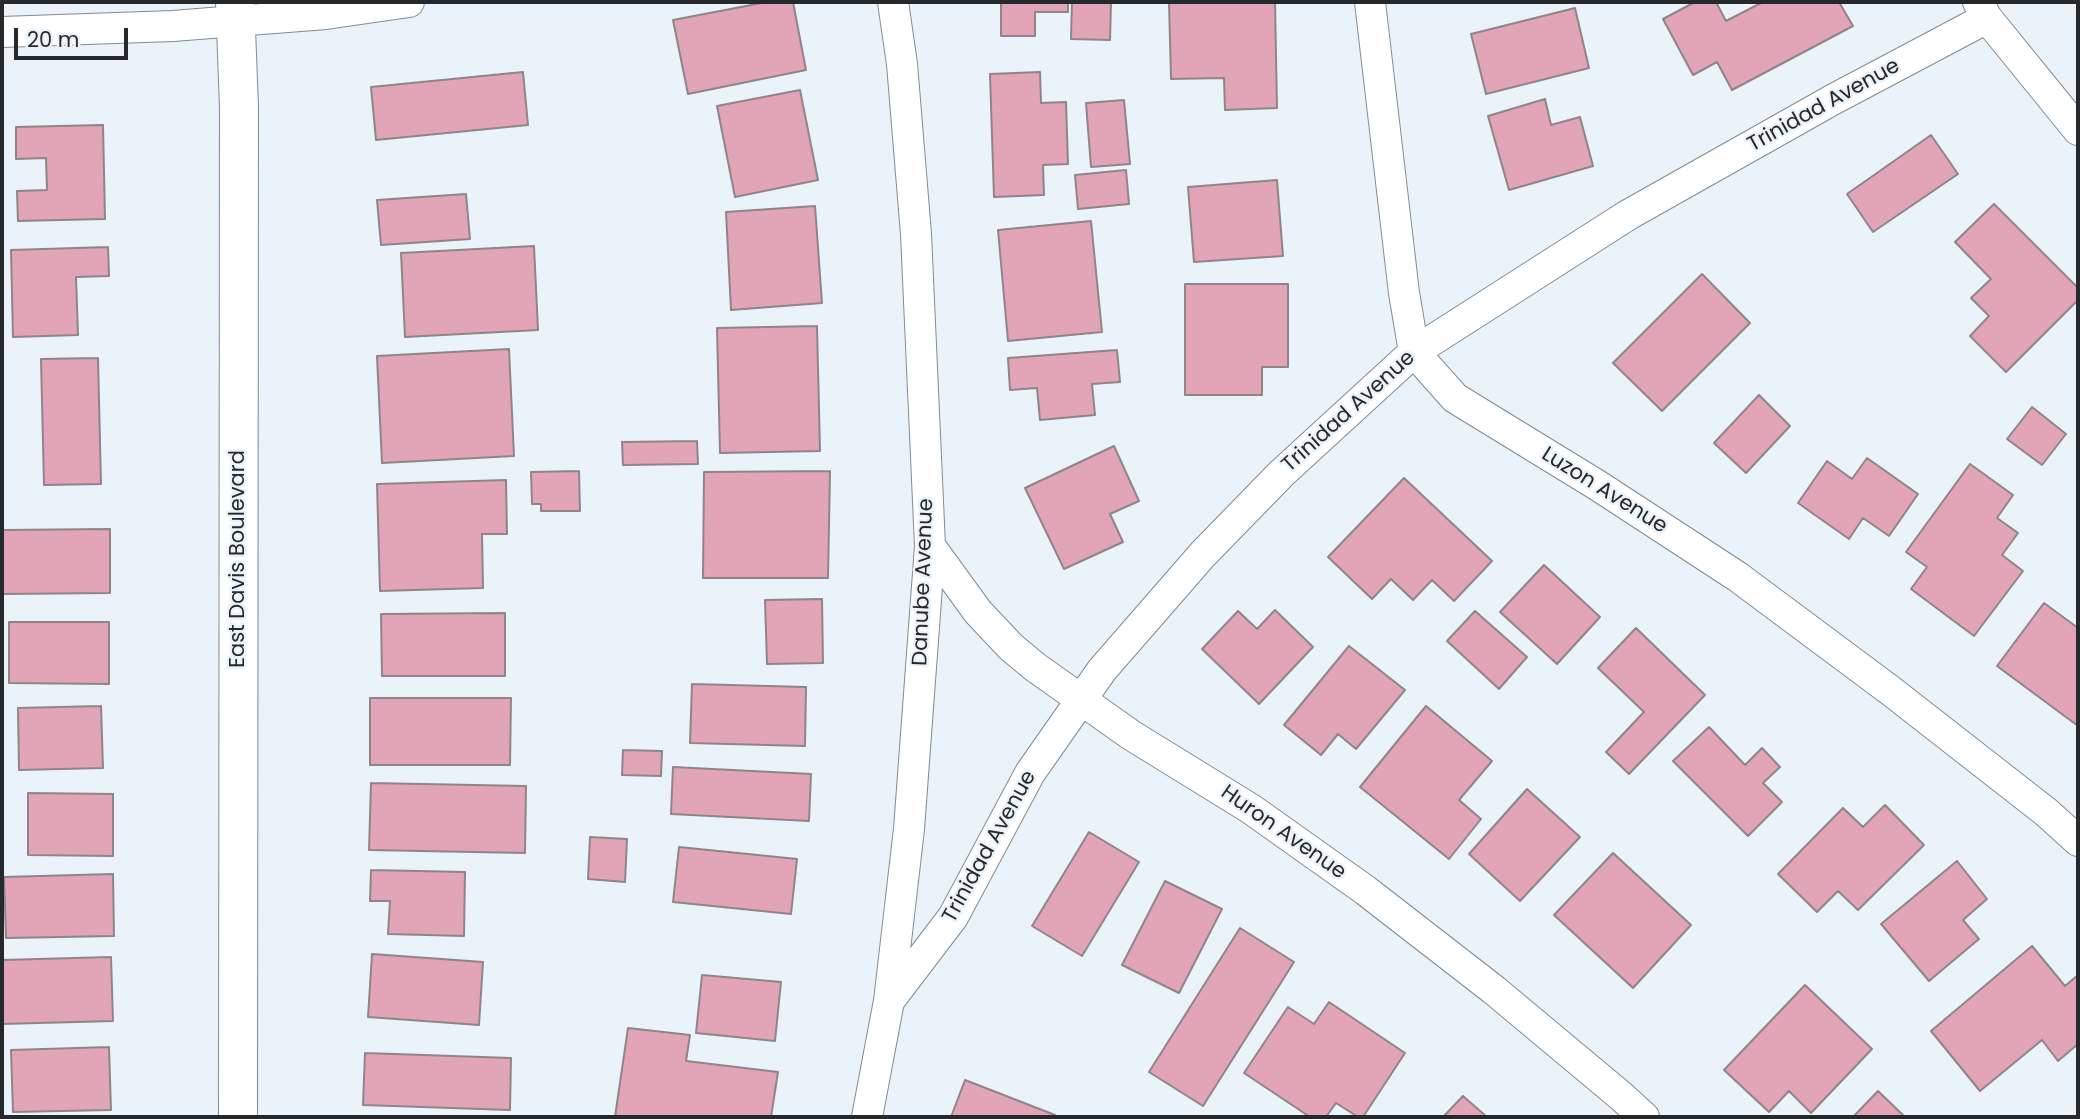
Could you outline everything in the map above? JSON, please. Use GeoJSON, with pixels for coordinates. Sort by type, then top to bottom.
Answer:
{"type":"FeatureCollection","features":[{"type":"Feature","properties":{"kind":"street"},"geometry":{"type":"LineString","coordinates":[[2,32],[235,12],[326,14],[409,2]]}},
{"type":"Feature","properties":{"kind":"street","name":"Danube Avenue"},"geometry":{"type":"LineString","coordinates":[[867,1117],[889,1001],[909,829],[930,546],[916,234],[902,64],[893,2]]}},
{"type":"Feature","properties":{"kind":"street"},"geometry":{"type":"LineString","coordinates":[[1370,2],[1404,293],[1414,352]]}},
{"type":"Feature","properties":{"kind":"street"},"geometry":{"type":"LineString","coordinates":[[1982,10],[2078,130]]}},
{"type":"Feature","properties":{"kind":"street","name":"Trinidad Avenue"},"geometry":{"type":"LineString","coordinates":[[889,1001],[953,917],[1030,773],[1102,670],[1203,554],[1282,473],[1414,352],[1628,215],[1846,93],[1982,10]]}},
{"type":"Feature","properties":{"kind":"street","name":"East Davis Boulevard"},"geometry":{"type":"LineString","coordinates":[[235,12],[239,135],[239,1117]]}},
{"type":"Feature","properties":{"kind":"street","name":"Luzon Avenue"},"geometry":{"type":"LineString","coordinates":[[1414,352],[1455,398],[1597,485],[1738,577],[2046,812],[2078,841]]}},
{"type":"Feature","properties":{"kind":"street","name":"Huron Avenue"},"geometry":{"type":"LineString","coordinates":[[930,546],[978,612],[1011,647],[1035,667],[1132,735],[1251,809],[1374,897],[1494,990],[1644,1117]]}},
{"type":"Feature","properties":{"kind":"building"},"geometry":{"type":"Polygon","coordinates":[[[767,2],[793,2],[806,70],[688,94],[673,20],[767,2]]]}},
{"type":"Feature","properties":{"kind":"building"},"geometry":{"type":"Polygon","coordinates":[[[1001,2],[1068,2],[1068,12],[1035,12],[1035,36],[1001,36],[1001,2]]]}},
{"type":"Feature","properties":{"kind":"building"},"geometry":{"type":"Polygon","coordinates":[[[1072,2],[1111,2],[1110,40],[1071,39],[1072,2]]]}},
{"type":"Feature","properties":{"kind":"building"},"geometry":{"type":"Polygon","coordinates":[[[1169,2],[1275,2],[1277,108],[1225,110],[1224,78],[1171,79],[1169,2]]]}},
{"type":"Feature","properties":{"kind":"building"},"geometry":{"type":"Polygon","coordinates":[[[1695,2],[1716,2],[1726,21],[1763,2],[1839,2],[1853,26],[1732,90],[1717,62],[1693,75],[1663,19],[1695,2]]]}},
{"type":"Feature","properties":{"kind":"building"},"geometry":{"type":"Polygon","coordinates":[[[1575,8],[1589,68],[1486,94],[1471,34],[1575,8]]]}},
{"type":"Feature","properties":{"kind":"building"},"geometry":{"type":"Polygon","coordinates":[[[523,72],[528,125],[376,140],[371,87],[523,72]]]}},
{"type":"Feature","properties":{"kind":"building"},"geometry":{"type":"Polygon","coordinates":[[[1040,72],[1041,103],[1066,102],[1068,164],[1043,165],[1044,195],[994,197],[990,74],[1040,72]]]}},
{"type":"Feature","properties":{"kind":"building"},"geometry":{"type":"Polygon","coordinates":[[[800,90],[818,180],[735,197],[717,106],[800,90]]]}},
{"type":"Feature","properties":{"kind":"building"},"geometry":{"type":"Polygon","coordinates":[[[1545,99],[1551,125],[1580,117],[1593,166],[1509,190],[1488,116],[1545,99]]]}},
{"type":"Feature","properties":{"kind":"building"},"geometry":{"type":"Polygon","coordinates":[[[1124,100],[1130,164],[1091,167],[1086,103],[1124,100]]]}},
{"type":"Feature","properties":{"kind":"building"},"geometry":{"type":"Polygon","coordinates":[[[103,125],[105,219],[18,221],[17,191],[47,190],[46,158],[16,159],[16,127],[103,125]]]}},
{"type":"Feature","properties":{"kind":"building"},"geometry":{"type":"Polygon","coordinates":[[[1931,135],[1958,174],[1873,232],[1847,194],[1931,135]]]}},
{"type":"Feature","properties":{"kind":"building"},"geometry":{"type":"Polygon","coordinates":[[[1126,170],[1129,204],[1078,209],[1075,175],[1126,170]]]}},
{"type":"Feature","properties":{"kind":"building"},"geometry":{"type":"Polygon","coordinates":[[[1277,180],[1283,256],[1194,262],[1188,187],[1277,180]]]}},
{"type":"Feature","properties":{"kind":"building"},"geometry":{"type":"Polygon","coordinates":[[[466,194],[470,239],[381,245],[377,200],[466,194]]]}},
{"type":"Feature","properties":{"kind":"building"},"geometry":{"type":"Polygon","coordinates":[[[1994,204],[2078,288],[2078,300],[2006,372],[1970,336],[1989,316],[1971,298],[1991,279],[1955,242],[1994,204]]]}},
{"type":"Feature","properties":{"kind":"building"},"geometry":{"type":"Polygon","coordinates":[[[815,206],[822,303],[731,310],[726,212],[815,206]]]}},
{"type":"Feature","properties":{"kind":"building"},"geometry":{"type":"Polygon","coordinates":[[[1091,221],[1102,332],[1008,341],[998,230],[1091,221]]]}},
{"type":"Feature","properties":{"kind":"building"},"geometry":{"type":"Polygon","coordinates":[[[534,246],[538,330],[405,337],[401,253],[534,246]]]}},
{"type":"Feature","properties":{"kind":"building"},"geometry":{"type":"Polygon","coordinates":[[[108,247],[109,276],[76,277],[78,335],[13,337],[11,250],[108,247]]]}},
{"type":"Feature","properties":{"kind":"building"},"geometry":{"type":"Polygon","coordinates":[[[1702,274],[1750,323],[1662,411],[1613,363],[1702,274]]]}},
{"type":"Feature","properties":{"kind":"building"},"geometry":{"type":"Polygon","coordinates":[[[1185,284],[1288,284],[1288,367],[1262,367],[1262,395],[1185,395],[1185,284]]]}},
{"type":"Feature","properties":{"kind":"building"},"geometry":{"type":"Polygon","coordinates":[[[817,326],[820,451],[720,453],[717,328],[817,326]]]}},
{"type":"Feature","properties":{"kind":"building"},"geometry":{"type":"Polygon","coordinates":[[[509,349],[514,456],[382,463],[377,356],[509,349]]]}},
{"type":"Feature","properties":{"kind":"building"},"geometry":{"type":"Polygon","coordinates":[[[1117,350],[1120,382],[1092,384],[1095,415],[1040,420],[1037,388],[1010,390],[1008,358],[1117,350]]]}},
{"type":"Feature","properties":{"kind":"building"},"geometry":{"type":"Polygon","coordinates":[[[98,358],[101,484],[44,485],[41,359],[98,358]]]}},
{"type":"Feature","properties":{"kind":"building"},"geometry":{"type":"Polygon","coordinates":[[[1759,395],[1790,426],[1746,473],[1714,443],[1759,395]]]}},
{"type":"Feature","properties":{"kind":"building"},"geometry":{"type":"Polygon","coordinates":[[[2032,407],[2066,434],[2042,465],[2007,439],[2032,407]]]}},
{"type":"Feature","properties":{"kind":"building"},"geometry":{"type":"Polygon","coordinates":[[[697,441],[698,464],[623,465],[622,442],[697,441]]]}},
{"type":"Feature","properties":{"kind":"building"},"geometry":{"type":"Polygon","coordinates":[[[1114,446],[1139,501],[1110,514],[1123,542],[1064,569],[1025,488],[1114,446]]]}},
{"type":"Feature","properties":{"kind":"building"},"geometry":{"type":"Polygon","coordinates":[[[1867,458],[1918,494],[1889,536],[1863,518],[1849,539],[1798,503],[1827,461],[1852,479],[1867,458]]]}},
{"type":"Feature","properties":{"kind":"building"},"geometry":{"type":"Polygon","coordinates":[[[1970,464],[2013,495],[1997,518],[2018,533],[2002,555],[2023,571],[1974,636],[1911,589],[1927,567],[1906,552],[1970,464]]]}},
{"type":"Feature","properties":{"kind":"building"},"geometry":{"type":"Polygon","coordinates":[[[579,471],[580,511],[541,511],[541,504],[532,504],[531,472],[579,471]]]}},
{"type":"Feature","properties":{"kind":"building"},"geometry":{"type":"Polygon","coordinates":[[[830,471],[828,578],[703,578],[704,472],[830,471]]]}},
{"type":"Feature","properties":{"kind":"building"},"geometry":{"type":"Polygon","coordinates":[[[1404,478],[1492,561],[1454,601],[1432,580],[1413,600],[1391,579],[1372,599],[1328,557],[1404,478]]]}},
{"type":"Feature","properties":{"kind":"building"},"geometry":{"type":"Polygon","coordinates":[[[506,480],[507,534],[482,534],[483,588],[380,591],[377,484],[506,480]]]}},
{"type":"Feature","properties":{"kind":"building"},"geometry":{"type":"Polygon","coordinates":[[[110,529],[110,593],[2,594],[2,530],[110,529]]]}},
{"type":"Feature","properties":{"kind":"building"},"geometry":{"type":"Polygon","coordinates":[[[1544,565],[1600,617],[1557,664],[1500,612],[1544,565]]]}},
{"type":"Feature","properties":{"kind":"building"},"geometry":{"type":"Polygon","coordinates":[[[822,599],[823,663],[767,664],[765,600],[822,599]]]}},
{"type":"Feature","properties":{"kind":"building"},"geometry":{"type":"Polygon","coordinates":[[[2044,603],[2078,628],[2078,726],[1997,666],[2044,603]]]}},
{"type":"Feature","properties":{"kind":"building"},"geometry":{"type":"Polygon","coordinates":[[[1275,610],[1313,647],[1259,704],[1202,649],[1238,611],[1257,629],[1275,610]]]}},
{"type":"Feature","properties":{"kind":"building"},"geometry":{"type":"Polygon","coordinates":[[[1475,611],[1527,657],[1499,689],[1447,641],[1475,611]]]}},
{"type":"Feature","properties":{"kind":"building"},"geometry":{"type":"Polygon","coordinates":[[[505,613],[505,676],[382,676],[381,614],[505,613]]]}},
{"type":"Feature","properties":{"kind":"building"},"geometry":{"type":"Polygon","coordinates":[[[9,622],[109,622],[109,684],[9,683],[9,622]]]}},
{"type":"Feature","properties":{"kind":"building"},"geometry":{"type":"Polygon","coordinates":[[[1636,628],[1705,695],[1629,774],[1606,752],[1644,712],[1598,668],[1636,628]]]}},
{"type":"Feature","properties":{"kind":"building"},"geometry":{"type":"Polygon","coordinates":[[[1349,646],[1405,690],[1356,749],[1338,734],[1321,755],[1284,725],[1349,646]]]}},
{"type":"Feature","properties":{"kind":"building"},"geometry":{"type":"Polygon","coordinates":[[[692,684],[806,687],[805,746],[690,743],[692,684]]]}},
{"type":"Feature","properties":{"kind":"building"},"geometry":{"type":"Polygon","coordinates":[[[370,698],[511,698],[510,765],[370,765],[370,698]]]}},
{"type":"Feature","properties":{"kind":"building"},"geometry":{"type":"Polygon","coordinates":[[[101,706],[103,768],[19,770],[18,708],[101,706]]]}},
{"type":"Feature","properties":{"kind":"building"},"geometry":{"type":"Polygon","coordinates":[[[1426,706],[1492,761],[1459,800],[1481,819],[1449,859],[1360,787],[1426,706]]]}},
{"type":"Feature","properties":{"kind":"building"},"geometry":{"type":"Polygon","coordinates":[[[1709,727],[1745,765],[1762,748],[1780,767],[1763,783],[1782,802],[1748,836],[1673,761],[1709,727]]]}},
{"type":"Feature","properties":{"kind":"building"},"geometry":{"type":"Polygon","coordinates":[[[623,750],[662,751],[661,776],[622,775],[623,750]]]}},
{"type":"Feature","properties":{"kind":"building"},"geometry":{"type":"Polygon","coordinates":[[[673,767],[811,774],[809,821],[671,814],[673,767]]]}},
{"type":"Feature","properties":{"kind":"building"},"geometry":{"type":"Polygon","coordinates":[[[371,783],[526,786],[525,853],[369,850],[371,783]]]}},
{"type":"Feature","properties":{"kind":"building"},"geometry":{"type":"Polygon","coordinates":[[[1527,789],[1580,837],[1520,901],[1469,854],[1527,789]]]}},
{"type":"Feature","properties":{"kind":"building"},"geometry":{"type":"Polygon","coordinates":[[[28,793],[113,794],[113,856],[28,855],[28,793]]]}},
{"type":"Feature","properties":{"kind":"building"},"geometry":{"type":"Polygon","coordinates":[[[1885,805],[1924,845],[1858,910],[1838,891],[1817,912],[1778,874],[1843,808],[1863,827],[1885,805]]]}},
{"type":"Feature","properties":{"kind":"building"},"geometry":{"type":"Polygon","coordinates":[[[1089,832],[1139,862],[1082,956],[1032,926],[1089,832]]]}},
{"type":"Feature","properties":{"kind":"building"},"geometry":{"type":"Polygon","coordinates":[[[590,837],[627,839],[625,882],[588,879],[590,837]]]}},
{"type":"Feature","properties":{"kind":"building"},"geometry":{"type":"Polygon","coordinates":[[[679,847],[797,859],[791,914],[673,902],[679,847]]]}},
{"type":"Feature","properties":{"kind":"building"},"geometry":{"type":"Polygon","coordinates":[[[1613,853],[1691,925],[1633,988],[1554,915],[1613,853]]]}},
{"type":"Feature","properties":{"kind":"building"},"geometry":{"type":"Polygon","coordinates":[[[1957,861],[1987,899],[1963,920],[1979,939],[1929,981],[1881,924],[1957,861]]]}},
{"type":"Feature","properties":{"kind":"building"},"geometry":{"type":"Polygon","coordinates":[[[371,870],[465,872],[464,936],[388,934],[390,901],[370,901],[371,870]]]}},
{"type":"Feature","properties":{"kind":"building"},"geometry":{"type":"Polygon","coordinates":[[[113,874],[114,936],[6,938],[4,877],[113,874]]]}},
{"type":"Feature","properties":{"kind":"building"},"geometry":{"type":"Polygon","coordinates":[[[1165,881],[1222,909],[1179,993],[1122,965],[1165,881]]]}},
{"type":"Feature","properties":{"kind":"building"},"geometry":{"type":"Polygon","coordinates":[[[1240,928],[1294,962],[1203,1106],[1149,1072],[1240,928]]]}},
{"type":"Feature","properties":{"kind":"building"},"geometry":{"type":"Polygon","coordinates":[[[2032,946],[2065,986],[2078,975],[2078,1044],[2058,1061],[2042,1040],[1980,1091],[1931,1031],[2032,946]]]}},
{"type":"Feature","properties":{"kind":"building"},"geometry":{"type":"Polygon","coordinates":[[[372,954],[483,962],[479,1025],[368,1017],[372,954]]]}},
{"type":"Feature","properties":{"kind":"building"},"geometry":{"type":"Polygon","coordinates":[[[111,957],[113,1021],[2,1024],[2,960],[111,957]]]}},
{"type":"Feature","properties":{"kind":"building"},"geometry":{"type":"Polygon","coordinates":[[[702,975],[781,982],[775,1041],[696,1033],[702,975]]]}},
{"type":"Feature","properties":{"kind":"building"},"geometry":{"type":"Polygon","coordinates":[[[1805,985],[1872,1049],[1811,1113],[1789,1091],[1769,1112],[1724,1070],[1805,985]]]}},
{"type":"Feature","properties":{"kind":"building"},"geometry":{"type":"Polygon","coordinates":[[[1329,1002],[1405,1053],[1363,1117],[1358,1117],[1336,1103],[1326,1117],[1310,1117],[1244,1073],[1288,1007],[1314,1024],[1329,1002]]]}},
{"type":"Feature","properties":{"kind":"building"},"geometry":{"type":"Polygon","coordinates":[[[628,1028],[690,1035],[686,1061],[778,1072],[771,1117],[615,1117],[628,1028]]]}},
{"type":"Feature","properties":{"kind":"building"},"geometry":{"type":"Polygon","coordinates":[[[109,1047],[111,1110],[13,1112],[11,1050],[109,1047]]]}},
{"type":"Feature","properties":{"kind":"building"},"geometry":{"type":"Polygon","coordinates":[[[365,1053],[511,1058],[510,1110],[363,1105],[365,1053]]]}},
{"type":"Feature","properties":{"kind":"building"},"geometry":{"type":"Polygon","coordinates":[[[965,1080],[1055,1115],[951,1117],[965,1080]]]}},
{"type":"Feature","properties":{"kind":"building"},"geometry":{"type":"Polygon","coordinates":[[[1878,1091],[1905,1117],[1853,1117],[1878,1091]]]}},
{"type":"Feature","properties":{"kind":"building"},"geometry":{"type":"Polygon","coordinates":[[[1463,1096],[1487,1117],[1443,1117],[1463,1096]]]}}]}
